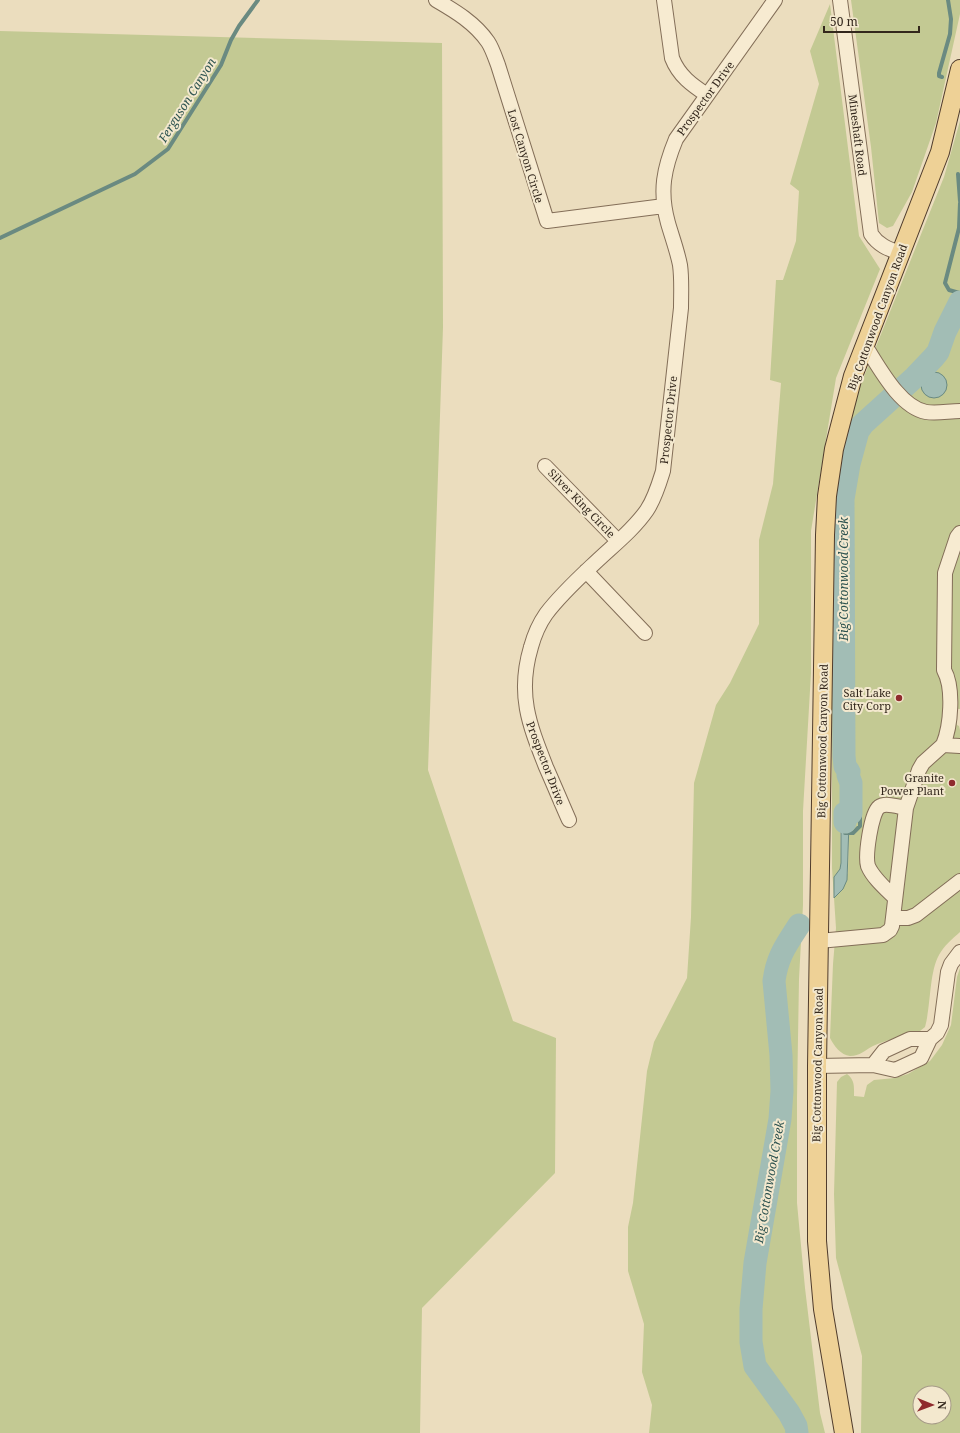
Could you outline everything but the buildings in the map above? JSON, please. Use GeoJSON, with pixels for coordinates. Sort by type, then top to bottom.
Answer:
{"type":"FeatureCollection","features":[{"type":"Feature","properties":{"kind":"main road","name":"Big Cottonwood Canyon Road"},"geometry":{"type":"LineString","coordinates":[[844,1433],[823,1309],[817,1241],[817,1066],[825,535],[827,496],[834,449],[853,376],[864,344],[940,152],[958,87],[960,69]]}},
{"type":"Feature","properties":{"kind":"street","name":"Lost Canyon Circle"},"geometry":{"type":"LineString","coordinates":[[436,0],[473,25],[488,42],[498,65],[547,221],[664,206]]}},
{"type":"Feature","properties":{"kind":"street"},"geometry":{"type":"LineString","coordinates":[[664,0],[672,58],[675,67],[682,76],[707,95]]}},
{"type":"Feature","properties":{"kind":"street","name":"Prospector Drive"},"geometry":{"type":"LineString","coordinates":[[569,820],[532,732],[526,707],[524,681],[528,658],[534,636],[545,615],[586,571],[634,526],[647,510],[656,491],[663,471],[681,308],[682,286],[680,265],[664,206],[664,182],[668,160],[676,139],[775,0]]}},
{"type":"Feature","properties":{"kind":"street","name":"Mineshaft Road"},"geometry":{"type":"LineString","coordinates":[[840,0],[871,234],[875,241],[900,253]]}},
{"type":"Feature","properties":{"kind":"street"},"geometry":{"type":"LineString","coordinates":[[864,344],[890,383],[906,401],[917,409],[927,412],[960,411]]}},
{"type":"Feature","properties":{"kind":"street","name":"Silver King Circle"},"geometry":{"type":"LineString","coordinates":[[546,466],[618,541]]}},
{"type":"Feature","properties":{"kind":"street"},"geometry":{"type":"LineString","coordinates":[[819,941],[883,935],[890,930],[893,918],[906,808],[919,770],[923,763],[943,745],[949,725],[950,705],[947,676],[944,670],[945,573],[957,537],[960,533]]}},
{"type":"Feature","properties":{"kind":"street"},"geometry":{"type":"LineString","coordinates":[[586,571],[645,633]]}},
{"type":"Feature","properties":{"kind":"street"},"geometry":{"type":"LineString","coordinates":[[943,745],[960,746]]}},
{"type":"Feature","properties":{"kind":"street"},"geometry":{"type":"LineString","coordinates":[[895,898],[873,874],[868,866],[866,855],[874,813],[879,807],[883,805],[906,808]]}},
{"type":"Feature","properties":{"kind":"street"},"geometry":{"type":"LineString","coordinates":[[893,918],[908,918],[916,915],[960,881]]}},
{"type":"Feature","properties":{"kind":"street"},"geometry":{"type":"LineString","coordinates":[[817,1066],[873,1065],[895,1070],[921,1058],[930,1039],[937,1033],[941,1025],[948,972],[951,964],[960,952]]}},
{"type":"Feature","properties":{"kind":"street"},"geometry":{"type":"LineString","coordinates":[[873,1065],[884,1052],[910,1039],[930,1039]]}},
{"type":"Feature","properties":{"kind":"green space"},"geometry":{"type":"Polygon","coordinates":[[[851,0],[960,0],[960,14],[936,123],[912,192],[893,226],[887,228],[879,223],[871,147],[851,0]]]}},
{"type":"Feature","properties":{"kind":"green space"},"geometry":{"type":"Polygon","coordinates":[[[830,4],[859,236],[880,269],[836,378],[811,531],[811,673],[803,811],[803,905],[799,979],[797,1098],[797,1203],[805,1288],[820,1413],[825,1433],[649,1433],[652,1405],[642,1372],[644,1324],[628,1271],[628,1227],[633,1203],[647,1071],[654,1042],[687,978],[691,917],[694,783],[716,705],[730,683],[759,624],[759,540],[773,484],[781,383],[770,380],[776,280],[783,280],[796,241],[799,191],[790,184],[819,84],[810,51],[830,4]]]}},
{"type":"Feature","properties":{"kind":"green space"},"geometry":{"type":"Polygon","coordinates":[[[0,31],[442,43],[443,327],[428,770],[513,1021],[556,1038],[555,1173],[422,1308],[420,1433],[0,1433],[0,31]]]}},
{"type":"Feature","properties":{"kind":"green space"},"geometry":{"type":"Polygon","coordinates":[[[960,121],[960,709],[957,709],[957,725],[959,726],[960,730],[960,932],[943,949],[936,962],[933,971],[925,1027],[920,1031],[884,1042],[873,1046],[860,1054],[850,1056],[838,1050],[830,1038],[836,928],[832,868],[832,556],[842,448],[857,394],[944,177],[960,121]],[[937,372],[928,373],[922,388],[930,397],[939,397],[942,395],[937,372]],[[841,798],[841,863],[840,869],[834,877],[834,897],[848,873],[849,823],[854,823],[853,805],[857,798],[841,798]]]}},
{"type":"Feature","properties":{"kind":"green space"},"geometry":{"type":"Polygon","coordinates":[[[960,968],[960,1433],[861,1433],[862,1356],[836,1258],[834,1194],[837,1082],[841,1077],[847,1074],[853,1081],[854,1096],[864,1097],[867,1085],[874,1080],[895,1078],[908,1074],[930,1061],[942,1045],[951,1025],[957,977],[960,968]]]}},
{"type":"Feature","properties":{"kind":"water"},"geometry":{"type":"Polygon","coordinates":[[[934,372],[943,376],[947,385],[943,394],[934,398],[925,394],[921,385],[925,376],[934,372]]]}},
{"type":"Feature","properties":{"kind":"water"},"geometry":{"type":"Polygon","coordinates":[[[841,798],[857,798],[857,805],[853,805],[854,823],[849,823],[847,880],[843,889],[834,898],[834,877],[840,869],[841,863],[841,798]]]}},
{"type":"Feature","properties":{"kind":"waterway","name":"Ferguson Canyon"},"geometry":{"type":"LineString","coordinates":[[0,238],[135,174],[168,149],[221,65],[231,40],[239,26],[258,0]]}},
{"type":"Feature","properties":{"kind":"waterway"},"geometry":{"type":"LineString","coordinates":[[942,77],[939,76],[939,73],[950,34],[951,19],[948,0]]}},
{"type":"Feature","properties":{"kind":"waterway"},"geometry":{"type":"LineString","coordinates":[[958,174],[960,201]]}},
{"type":"Feature","properties":{"kind":"waterway"},"geometry":{"type":"LineString","coordinates":[[960,203],[959,228],[945,283],[949,290],[960,293]]}},
{"type":"Feature","properties":{"kind":"waterway","name":"Big Cottonwood Creek"},"geometry":{"type":"LineString","coordinates":[[845,822],[845,813],[851,813],[851,783],[848,775],[849,772],[845,766],[844,756],[843,499],[849,464],[858,431],[863,424],[915,377],[938,352],[945,332],[960,302]]}},
{"type":"Feature","properties":{"kind":"waterway"},"geometry":{"type":"LineString","coordinates":[[844,756],[844,803]]}},
{"type":"Feature","properties":{"kind":"waterway"},"geometry":{"type":"LineString","coordinates":[[851,782],[860,798],[860,813],[851,813]]}},
{"type":"Feature","properties":{"kind":"waterway"},"geometry":{"type":"LineString","coordinates":[[845,833],[853,833],[860,826],[860,813]]}},
{"type":"Feature","properties":{"kind":"waterway","name":"Big Cottonwood Creek"},"geometry":{"type":"LineString","coordinates":[[797,1433],[796,1426],[789,1413],[755,1366],[751,1342],[751,1309],[755,1263],[780,1119],[782,1091],[781,1055],[774,981],[780,958],[786,945],[799,925]]}},
{"type":"Feature","properties":{"kind":"place","name":"Salt Lake City Corp"},"geometry":{"type":"Point","coordinates":[899,698]}},
{"type":"Feature","properties":{"kind":"place","name":"Granite Power Plant"},"geometry":{"type":"Point","coordinates":[952,783]}}]}
